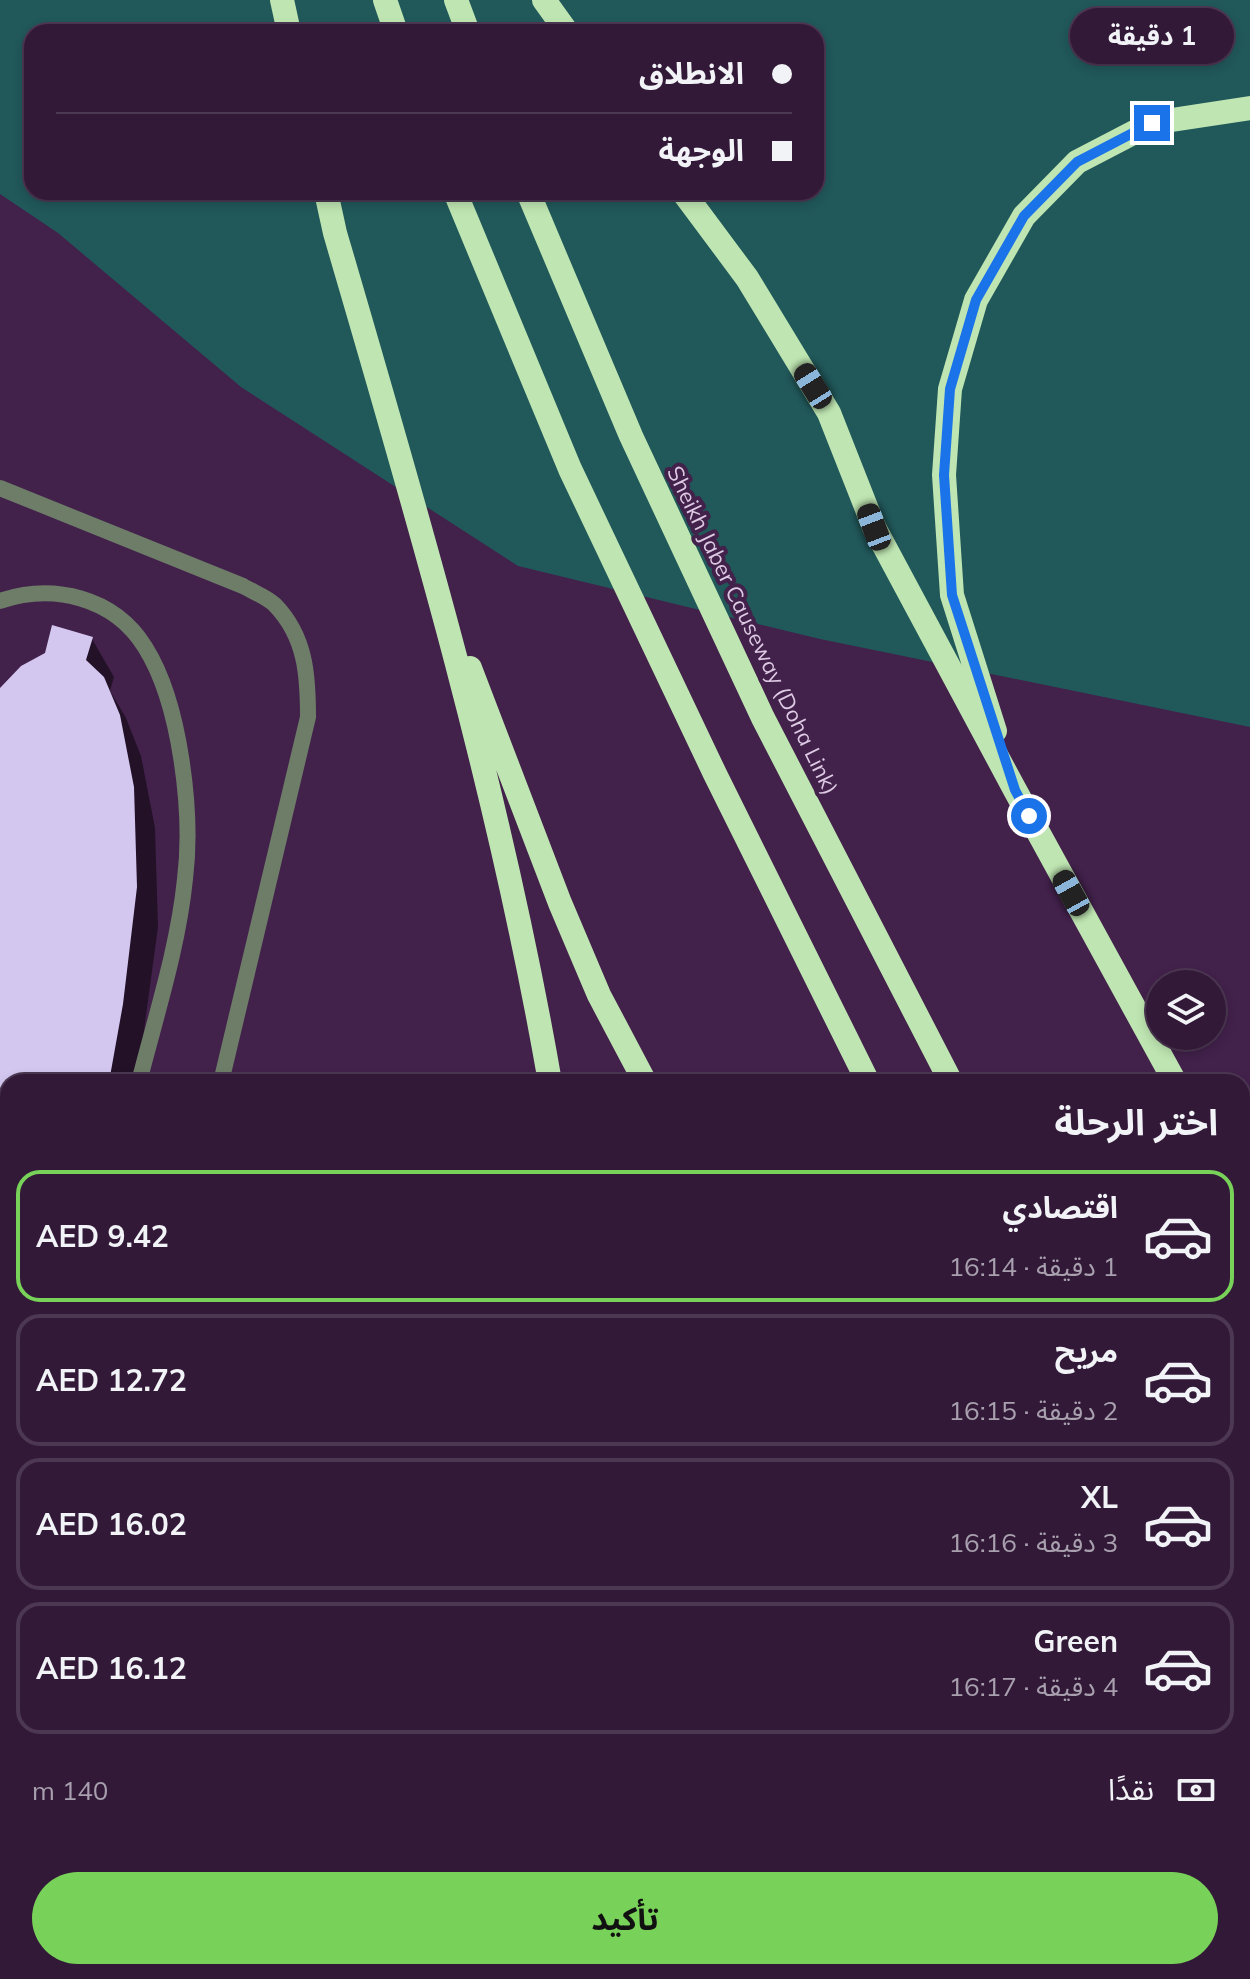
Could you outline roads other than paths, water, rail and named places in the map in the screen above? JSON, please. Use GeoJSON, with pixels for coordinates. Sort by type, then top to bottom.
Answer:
{"type":"FeatureCollection","features":[{"type":"Feature","properties":{"kind":"highway"},"geometry":{"type":"LineString","coordinates":[[282,0],[287,24]]}},
{"type":"Feature","properties":{"kind":"highway"},"geometry":{"type":"LineString","coordinates":[[385,0],[393,24]]}},
{"type":"Feature","properties":{"kind":"highway"},"geometry":{"type":"LineString","coordinates":[[456,0],[465,24]]}},
{"type":"Feature","properties":{"kind":"highway"},"geometry":{"type":"LineString","coordinates":[[544,0],[561,24]]}},
{"type":"Feature","properties":{"kind":"highway"},"geometry":{"type":"LineString","coordinates":[[970,685],[952,595],[944,475],[950,389],[976,300],[1024,216],[1077,162],[1152,123],[1250,108]]}},
{"type":"Feature","properties":{"kind":"highway"},"geometry":{"type":"LineString","coordinates":[[328,200],[339,248],[434,572],[536,1002],[549,1074]]}},
{"type":"Feature","properties":{"kind":"highway"},"geometry":{"type":"LineString","coordinates":[[458,200],[570,469],[715,774],[864,1074]]}},
{"type":"Feature","properties":{"kind":"highway","name":"Sheikh Jaber Causeway (Doha Link)"},"geometry":{"type":"LineString","coordinates":[[531,200],[631,436],[763,718],[947,1074]]}},
{"type":"Feature","properties":{"kind":"highway"},"geometry":{"type":"LineString","coordinates":[[689,200],[747,278],[829,413],[874,527],[970,685],[1015,790],[1171,1074]]}},
{"type":"Feature","properties":{"kind":"highway"},"geometry":{"type":"LineString","coordinates":[[434,572],[560,903],[599,995],[641,1074]]}},
{"type":"Feature","properties":{"kind":"lane"},"geometry":{"type":"LineString","coordinates":[[0,488],[243,586],[274,604],[298,637],[308,676],[308,717],[223,1074]]}},
{"type":"Feature","properties":{"kind":"lane"},"geometry":{"type":"LineString","coordinates":[[0,601],[42,592],[66,594],[89,600],[111,612],[145,646],[164,691],[185,785],[188,832],[177,932],[141,1074]]}}]}
